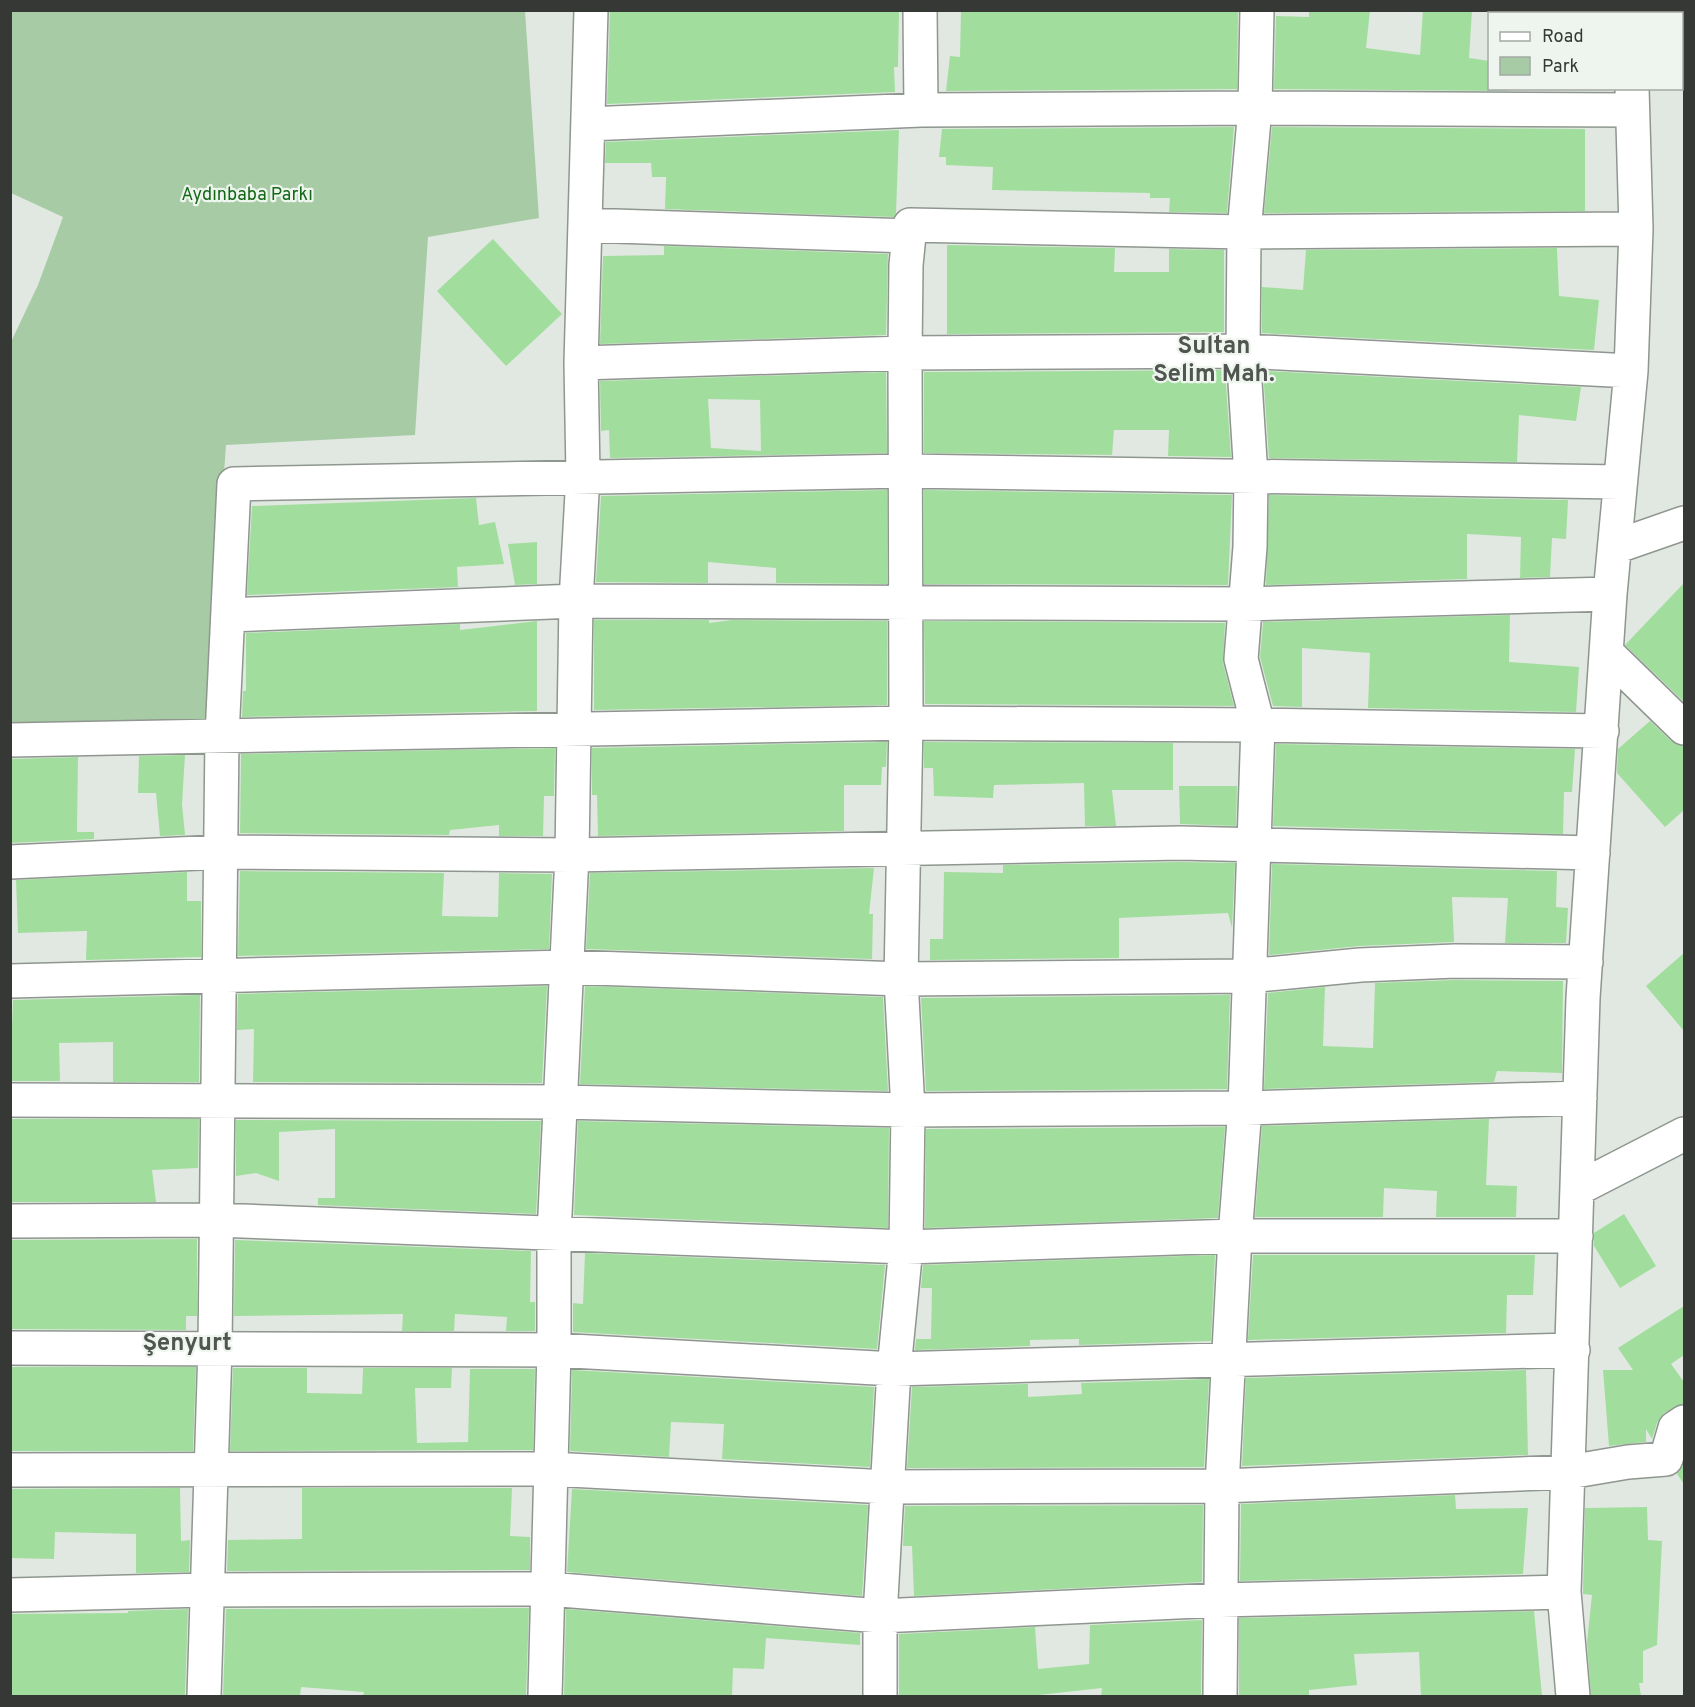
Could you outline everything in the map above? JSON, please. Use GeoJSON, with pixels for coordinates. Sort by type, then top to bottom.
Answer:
{"type":"FeatureCollection","features":[{"type":"Feature","properties":{"kind":"street"},"geometry":{"type":"LineString","coordinates":[[545,1696],[554,1350],[554,1234],[572,855],[572,729],[583,476],[581,363],[591,10]]}},
{"type":"Feature","properties":{"kind":"street"},"geometry":{"type":"LineString","coordinates":[[920,10],[921,110]]}},
{"type":"Feature","properties":{"kind":"street"},"geometry":{"type":"LineString","coordinates":[[1220,1696],[1222,1486],[1235,1236],[1245,1108],[1252,843],[1258,724],[1241,659],[1250,547],[1251,476],[1243,351],[1244,232],[1255,108],[1257,10]]}},
{"type":"Feature","properties":{"kind":"street"},"geometry":{"type":"LineString","coordinates":[[588,124],[921,110],[1255,108],[1631,99],[1636,229],[1630,371],[1610,594],[1586,962],[1580,1098],[1564,1592],[1573,1696]]}},
{"type":"Feature","properties":{"kind":"street"},"geometry":{"type":"LineString","coordinates":[[585,225],[909,236]]}},
{"type":"Feature","properties":{"kind":"street"},"geometry":{"type":"LineString","coordinates":[[880,1696],[880,1616],[887,1487],[894,1369],[906,1247],[908,1110],[901,979],[906,723],[905,353],[910,225],[1244,232],[1636,229]]}},
{"type":"Feature","properties":{"kind":"street"},"geometry":{"type":"LineString","coordinates":[[581,363],[905,353],[1243,351],[1630,371]]}},
{"type":"Feature","properties":{"kind":"street"},"geometry":{"type":"LineString","coordinates":[[204,1696],[209,1472],[215,1347],[222,736],[234,484],[906,471],[1620,482]]}},
{"type":"Feature","properties":{"kind":"street"},"geometry":{"type":"LineString","coordinates":[[1615,548],[1679,532]]}},
{"type":"Feature","properties":{"kind":"street"},"geometry":{"type":"LineString","coordinates":[[228,615],[576,601],[1244,604],[1610,594]]}},
{"type":"Feature","properties":{"kind":"street"},"geometry":{"type":"LineString","coordinates":[[1607,653],[1684,728]]}},
{"type":"Feature","properties":{"kind":"street"},"geometry":{"type":"LineString","coordinates":[[10,740],[906,723],[1258,724],[1602,730]]}},
{"type":"Feature","properties":{"kind":"street"},"geometry":{"type":"LineString","coordinates":[[10,862],[220,852],[572,855],[1252,843],[1593,853]]}},
{"type":"Feature","properties":{"kind":"street"},"geometry":{"type":"LineString","coordinates":[[10,981],[566,967],[901,979],[1248,976],[1360,965],[1443,962],[1586,962]]}},
{"type":"Feature","properties":{"kind":"street"},"geometry":{"type":"LineString","coordinates":[[10,1100],[217,1103],[561,1102],[908,1110],[1245,1108],[1580,1098]]}},
{"type":"Feature","properties":{"kind":"street"},"geometry":{"type":"LineString","coordinates":[[1577,1189],[1684,1134]]}},
{"type":"Feature","properties":{"kind":"street"},"geometry":{"type":"LineString","coordinates":[[10,1221],[215,1220],[906,1247],[1235,1236],[1576,1236]]}},
{"type":"Feature","properties":{"kind":"street"},"geometry":{"type":"LineString","coordinates":[[10,1348],[554,1350],[894,1369],[1573,1350]]}},
{"type":"Feature","properties":{"kind":"street"},"geometry":{"type":"LineString","coordinates":[[10,1470],[209,1472],[551,1469],[887,1487],[1222,1486],[1569,1473],[1628,1462],[1666,1459],[1675,1428],[1684,1422]]}},
{"type":"Feature","properties":{"kind":"street"},"geometry":{"type":"LineString","coordinates":[[10,1595],[206,1590],[548,1589],[880,1616],[1220,1600],[1564,1592]]}},
{"type":"Feature","properties":{"kind":"green space","name":"Aydınbaba Parkı"},"geometry":{"type":"Polygon","coordinates":[[[11,11],[525,11],[539,218],[428,237],[415,435],[226,445],[207,719],[11,726],[10,344],[38,285],[63,217],[11,193],[11,11]]]}},
{"type":"Feature","properties":{"kind":"building"},"geometry":{"type":"Polygon","coordinates":[[[610,10],[899,10],[898,67],[894,67],[895,92],[607,104],[610,10]]]}},
{"type":"Feature","properties":{"kind":"building"},"geometry":{"type":"Polygon","coordinates":[[[961,10],[1238,10],[1237,89],[946,91],[950,56],[960,57],[961,10]]]}},
{"type":"Feature","properties":{"kind":"building"},"geometry":{"type":"Polygon","coordinates":[[[1309,10],[1370,10],[1366,48],[1420,55],[1423,10],[1472,10],[1469,58],[1488,61],[1488,90],[1508,91],[1274,89],[1276,16],[1309,17],[1309,10]]]}},
{"type":"Feature","properties":{"kind":"building"},"geometry":{"type":"Polygon","coordinates":[[[1234,127],[1227,213],[1169,212],[1170,198],[1150,198],[1150,193],[992,190],[993,167],[946,165],[946,157],[939,157],[942,129],[1234,127]]]}},
{"type":"Feature","properties":{"kind":"building"},"geometry":{"type":"Polygon","coordinates":[[[1272,127],[1585,129],[1585,211],[1264,213],[1272,127]]]}},
{"type":"Feature","properties":{"kind":"building"},"geometry":{"type":"Polygon","coordinates":[[[899,130],[894,217],[665,209],[666,177],[652,177],[651,163],[605,163],[606,142],[899,130]]]}},
{"type":"Feature","properties":{"kind":"building"},"geometry":{"type":"Polygon","coordinates":[[[493,239],[562,314],[506,366],[437,291],[493,239]]]}},
{"type":"Feature","properties":{"kind":"building"},"geometry":{"type":"Polygon","coordinates":[[[947,245],[1115,248],[1114,272],[1169,272],[1169,249],[1224,250],[1224,332],[947,334],[947,245]]]}},
{"type":"Feature","properties":{"kind":"building"},"geometry":{"type":"Polygon","coordinates":[[[664,246],[888,254],[886,335],[600,344],[603,256],[664,255],[664,246]]]}},
{"type":"Feature","properties":{"kind":"building"},"geometry":{"type":"Polygon","coordinates":[[[1557,248],[1559,296],[1599,300],[1594,350],[1262,333],[1262,287],[1303,290],[1306,250],[1557,248]]]}},
{"type":"Feature","properties":{"kind":"building"},"geometry":{"type":"Polygon","coordinates":[[[1225,370],[1231,457],[1168,456],[1169,430],[1114,430],[1112,455],[924,453],[924,372],[1225,370]]]}},
{"type":"Feature","properties":{"kind":"building"},"geometry":{"type":"Polygon","coordinates":[[[1263,371],[1581,387],[1576,421],[1519,415],[1517,462],[1269,458],[1263,371]]]}},
{"type":"Feature","properties":{"kind":"building"},"geometry":{"type":"Polygon","coordinates":[[[886,372],[887,453],[610,458],[609,430],[601,431],[600,381],[886,372]],[[708,399],[711,448],[761,451],[760,400],[708,399]]]}},
{"type":"Feature","properties":{"kind":"building"},"geometry":{"type":"Polygon","coordinates":[[[887,490],[887,584],[776,583],[776,568],[708,562],[708,583],[596,582],[601,496],[887,490]]]}},
{"type":"Feature","properties":{"kind":"building"},"geometry":{"type":"Polygon","coordinates":[[[924,490],[1232,495],[1228,585],[924,584],[924,490]]]}},
{"type":"Feature","properties":{"kind":"building"},"geometry":{"type":"Polygon","coordinates":[[[1269,495],[1568,500],[1566,539],[1552,538],[1550,577],[1520,578],[1521,537],[1467,534],[1467,579],[1266,585],[1269,495]]]}},
{"type":"Feature","properties":{"kind":"building"},"geometry":{"type":"Polygon","coordinates":[[[476,498],[479,525],[495,522],[504,564],[457,567],[458,587],[247,595],[252,506],[476,498]]]}},
{"type":"Feature","properties":{"kind":"building"},"geometry":{"type":"Polygon","coordinates":[[[537,542],[537,584],[515,585],[508,544],[537,542]]]}},
{"type":"Feature","properties":{"kind":"building"},"geometry":{"type":"Polygon","coordinates":[[[1684,583],[1684,702],[1625,645],[1684,583]]]}},
{"type":"Feature","properties":{"kind":"building"},"geometry":{"type":"Polygon","coordinates":[[[1510,615],[1509,662],[1579,667],[1576,712],[1368,708],[1370,653],[1302,648],[1302,707],[1273,706],[1260,657],[1263,622],[1510,615]]]}},
{"type":"Feature","properties":{"kind":"building"},"geometry":{"type":"Polygon","coordinates":[[[594,620],[709,620],[709,623],[732,620],[887,621],[887,705],[594,710],[594,620]]]}},
{"type":"Feature","properties":{"kind":"building"},"geometry":{"type":"Polygon","coordinates":[[[537,621],[537,711],[242,717],[243,691],[246,691],[246,633],[460,624],[460,630],[537,621]]]}},
{"type":"Feature","properties":{"kind":"building"},"geometry":{"type":"Polygon","coordinates":[[[924,621],[1225,623],[1223,663],[1234,706],[925,704],[924,621]]]}},
{"type":"Feature","properties":{"kind":"building"},"geometry":{"type":"Polygon","coordinates":[[[1650,721],[1671,741],[1684,746],[1684,810],[1665,827],[1617,773],[1618,749],[1650,721]]]}},
{"type":"Feature","properties":{"kind":"building"},"geometry":{"type":"Polygon","coordinates":[[[887,742],[886,767],[882,767],[881,785],[844,785],[844,831],[598,836],[597,795],[592,795],[592,748],[887,742]]]}},
{"type":"Feature","properties":{"kind":"building"},"geometry":{"type":"Polygon","coordinates":[[[924,742],[1173,743],[1173,790],[1112,790],[1116,826],[1085,826],[1084,783],[994,785],[993,798],[934,796],[933,768],[924,768],[924,742]]]}},
{"type":"Feature","properties":{"kind":"building"},"geometry":{"type":"Polygon","coordinates":[[[1276,744],[1575,749],[1572,792],[1564,792],[1563,834],[1273,826],[1276,744]]]}},
{"type":"Feature","properties":{"kind":"building"},"geometry":{"type":"Polygon","coordinates":[[[555,748],[554,796],[544,796],[543,836],[499,836],[499,825],[450,830],[449,835],[240,833],[241,754],[555,748]]]}},
{"type":"Feature","properties":{"kind":"building"},"geometry":{"type":"Polygon","coordinates":[[[185,755],[182,804],[185,835],[160,836],[156,793],[138,793],[139,756],[185,755]]]}},
{"type":"Feature","properties":{"kind":"building"},"geometry":{"type":"Polygon","coordinates":[[[78,757],[77,832],[94,832],[94,839],[10,843],[10,759],[78,757]]]}},
{"type":"Feature","properties":{"kind":"building"},"geometry":{"type":"Polygon","coordinates":[[[1179,786],[1237,786],[1236,826],[1180,824],[1179,786]]]}},
{"type":"Feature","properties":{"kind":"building"},"geometry":{"type":"Polygon","coordinates":[[[1235,863],[1232,928],[1228,913],[1119,918],[1119,958],[930,960],[930,939],[943,939],[944,872],[1003,873],[1003,865],[1235,863]]]}},
{"type":"Feature","properties":{"kind":"building"},"geometry":{"type":"Polygon","coordinates":[[[1272,864],[1557,871],[1556,907],[1568,908],[1566,943],[1505,943],[1508,898],[1452,897],[1454,942],[1359,946],[1269,955],[1272,864]]]}},
{"type":"Feature","properties":{"kind":"building"},"geometry":{"type":"Polygon","coordinates":[[[874,868],[869,914],[873,914],[872,959],[586,949],[590,873],[874,868]]]}},
{"type":"Feature","properties":{"kind":"building"},"geometry":{"type":"Polygon","coordinates":[[[240,871],[444,873],[442,916],[498,917],[499,873],[552,874],[549,949],[238,956],[240,871]]]}},
{"type":"Feature","properties":{"kind":"building"},"geometry":{"type":"Polygon","coordinates":[[[187,872],[187,901],[201,901],[201,957],[86,960],[87,931],[18,933],[16,880],[187,872]]]}},
{"type":"Feature","properties":{"kind":"building"},"geometry":{"type":"Polygon","coordinates":[[[1684,953],[1684,1031],[1646,986],[1684,953]]]}},
{"type":"Feature","properties":{"kind":"building"},"geometry":{"type":"Polygon","coordinates":[[[1455,980],[1563,981],[1562,1073],[1497,1071],[1494,1082],[1264,1089],[1268,993],[1325,987],[1323,1046],[1373,1048],[1375,983],[1455,980]]]}},
{"type":"Feature","properties":{"kind":"building"},"geometry":{"type":"Polygon","coordinates":[[[547,986],[542,1083],[253,1082],[254,1029],[237,1030],[238,994],[547,986]]]}},
{"type":"Feature","properties":{"kind":"building"},"geometry":{"type":"Polygon","coordinates":[[[585,986],[883,997],[888,1091],[580,1084],[585,986]]]}},
{"type":"Feature","properties":{"kind":"building"},"geometry":{"type":"Polygon","coordinates":[[[200,995],[199,1082],[113,1082],[113,1042],[59,1043],[60,1081],[10,1081],[13,1000],[200,995]]]}},
{"type":"Feature","properties":{"kind":"building"},"geometry":{"type":"Polygon","coordinates":[[[1230,995],[1227,1089],[926,1091],[921,998],[1230,995]]]}},
{"type":"Feature","properties":{"kind":"building"},"geometry":{"type":"Polygon","coordinates":[[[11,1119],[199,1119],[198,1168],[152,1170],[156,1202],[10,1202],[11,1119]]]}},
{"type":"Feature","properties":{"kind":"building"},"geometry":{"type":"Polygon","coordinates":[[[1489,1119],[1486,1185],[1517,1186],[1516,1217],[1436,1217],[1437,1191],[1384,1188],[1383,1217],[1255,1217],[1262,1126],[1489,1119]]]}},
{"type":"Feature","properties":{"kind":"building"},"geometry":{"type":"Polygon","coordinates":[[[236,1120],[541,1121],[536,1214],[318,1205],[318,1198],[335,1198],[335,1129],[279,1132],[279,1181],[256,1173],[236,1176],[236,1120]]]}},
{"type":"Feature","properties":{"kind":"building"},"geometry":{"type":"Polygon","coordinates":[[[578,1121],[889,1128],[888,1228],[574,1215],[578,1121]]]}},
{"type":"Feature","properties":{"kind":"building"},"geometry":{"type":"Polygon","coordinates":[[[1225,1127],[1218,1218],[925,1228],[926,1129],[1225,1127]]]}},
{"type":"Feature","properties":{"kind":"building"},"geometry":{"type":"Polygon","coordinates":[[[1624,1214],[1656,1266],[1620,1288],[1594,1246],[1594,1233],[1624,1214]]]}},
{"type":"Feature","properties":{"kind":"building"},"geometry":{"type":"Polygon","coordinates":[[[197,1239],[197,1316],[186,1316],[186,1330],[10,1329],[10,1240],[197,1239]]]}},
{"type":"Feature","properties":{"kind":"building"},"geometry":{"type":"Polygon","coordinates":[[[235,1240],[531,1251],[530,1302],[535,1302],[535,1331],[506,1331],[507,1317],[455,1314],[454,1331],[402,1331],[403,1314],[234,1316],[235,1240]]]}},
{"type":"Feature","properties":{"kind":"building"},"geometry":{"type":"Polygon","coordinates":[[[585,1253],[885,1265],[877,1349],[573,1332],[573,1303],[583,1304],[585,1253]]]}},
{"type":"Feature","properties":{"kind":"building"},"geometry":{"type":"Polygon","coordinates":[[[1215,1255],[1211,1341],[1079,1345],[1079,1339],[1030,1340],[1030,1346],[915,1350],[916,1339],[931,1339],[932,1288],[921,1288],[923,1265],[1215,1255]]]}},
{"type":"Feature","properties":{"kind":"building"},"geometry":{"type":"Polygon","coordinates":[[[1253,1255],[1535,1255],[1533,1295],[1507,1295],[1506,1333],[1248,1340],[1253,1255]]]}},
{"type":"Feature","properties":{"kind":"building"},"geometry":{"type":"Polygon","coordinates":[[[1684,1306],[1684,1355],[1671,1364],[1684,1382],[1684,1404],[1664,1413],[1657,1423],[1652,1439],[1646,1429],[1646,1442],[1609,1446],[1603,1370],[1633,1370],[1618,1348],[1684,1306]]]}},
{"type":"Feature","properties":{"kind":"building"},"geometry":{"type":"Polygon","coordinates":[[[10,1367],[196,1367],[193,1451],[10,1451],[10,1367]]]}},
{"type":"Feature","properties":{"kind":"building"},"geometry":{"type":"Polygon","coordinates":[[[233,1368],[307,1368],[307,1393],[362,1394],[363,1368],[452,1368],[451,1388],[415,1388],[417,1443],[468,1442],[470,1369],[535,1369],[533,1450],[230,1451],[233,1368]]]}},
{"type":"Feature","properties":{"kind":"building"},"geometry":{"type":"Polygon","coordinates":[[[572,1370],[874,1387],[870,1467],[722,1459],[724,1424],[671,1422],[669,1457],[570,1451],[572,1370]]]}},
{"type":"Feature","properties":{"kind":"building"},"geometry":{"type":"Polygon","coordinates":[[[1526,1370],[1528,1455],[1242,1466],[1246,1378],[1526,1370]]]}},
{"type":"Feature","properties":{"kind":"building"},"geometry":{"type":"Polygon","coordinates":[[[1209,1379],[1204,1467],[907,1468],[912,1387],[1028,1384],[1028,1397],[1082,1394],[1081,1383],[1209,1379]]]}},
{"type":"Feature","properties":{"kind":"building"},"geometry":{"type":"Polygon","coordinates":[[[1684,1463],[1684,1484],[1677,1474],[1684,1463]]]}},
{"type":"Feature","properties":{"kind":"building"},"geometry":{"type":"Polygon","coordinates":[[[180,1488],[181,1541],[190,1540],[189,1572],[136,1573],[136,1534],[55,1532],[54,1559],[10,1558],[10,1489],[180,1488]]]}},
{"type":"Feature","properties":{"kind":"building"},"geometry":{"type":"Polygon","coordinates":[[[302,1488],[512,1488],[510,1536],[530,1537],[530,1570],[227,1571],[228,1540],[302,1539],[302,1488]]]}},
{"type":"Feature","properties":{"kind":"building"},"geometry":{"type":"Polygon","coordinates":[[[572,1489],[868,1505],[862,1596],[567,1572],[572,1489]]]}},
{"type":"Feature","properties":{"kind":"building"},"geometry":{"type":"Polygon","coordinates":[[[1455,1495],[1456,1509],[1528,1508],[1523,1574],[1240,1581],[1241,1504],[1455,1495]]]}},
{"type":"Feature","properties":{"kind":"building"},"geometry":{"type":"Polygon","coordinates":[[[1203,1505],[1202,1582],[914,1596],[912,1546],[903,1546],[905,1506],[1203,1505]]]}},
{"type":"Feature","properties":{"kind":"building"},"geometry":{"type":"Polygon","coordinates":[[[1647,1507],[1648,1540],[1662,1541],[1657,1645],[1643,1651],[1643,1683],[1639,1683],[1641,1696],[1591,1696],[1587,1642],[1592,1595],[1583,1594],[1585,1508],[1647,1507]]]}},
{"type":"Feature","properties":{"kind":"building"},"geometry":{"type":"Polygon","coordinates":[[[529,1608],[526,1696],[363,1696],[364,1692],[301,1687],[300,1696],[223,1696],[226,1609],[529,1608]]]}},
{"type":"Feature","properties":{"kind":"building"},"geometry":{"type":"Polygon","coordinates":[[[188,1609],[185,1696],[10,1696],[10,1614],[128,1613],[128,1611],[188,1609]]]}},
{"type":"Feature","properties":{"kind":"building"},"geometry":{"type":"Polygon","coordinates":[[[566,1609],[860,1633],[860,1645],[766,1638],[764,1669],[733,1668],[732,1696],[564,1696],[566,1609]]]}},
{"type":"Feature","properties":{"kind":"building"},"geometry":{"type":"Polygon","coordinates":[[[1534,1611],[1542,1696],[1421,1696],[1419,1652],[1354,1654],[1357,1685],[1309,1690],[1309,1696],[1239,1696],[1239,1618],[1534,1611]]]}},
{"type":"Feature","properties":{"kind":"building"},"geometry":{"type":"Polygon","coordinates":[[[1202,1620],[1201,1696],[1101,1696],[1102,1688],[1030,1696],[899,1696],[899,1634],[1035,1627],[1038,1669],[1089,1664],[1090,1625],[1202,1620]]]}},
{"type":"Feature","properties":{"kind":"district","name":"Sultan Selim Mah."},"geometry":{"type":"Point","coordinates":[1214,361]}},
{"type":"Feature","properties":{"kind":"district","name":"Şenyurt"},"geometry":{"type":"Point","coordinates":[187,1344]}}]}
